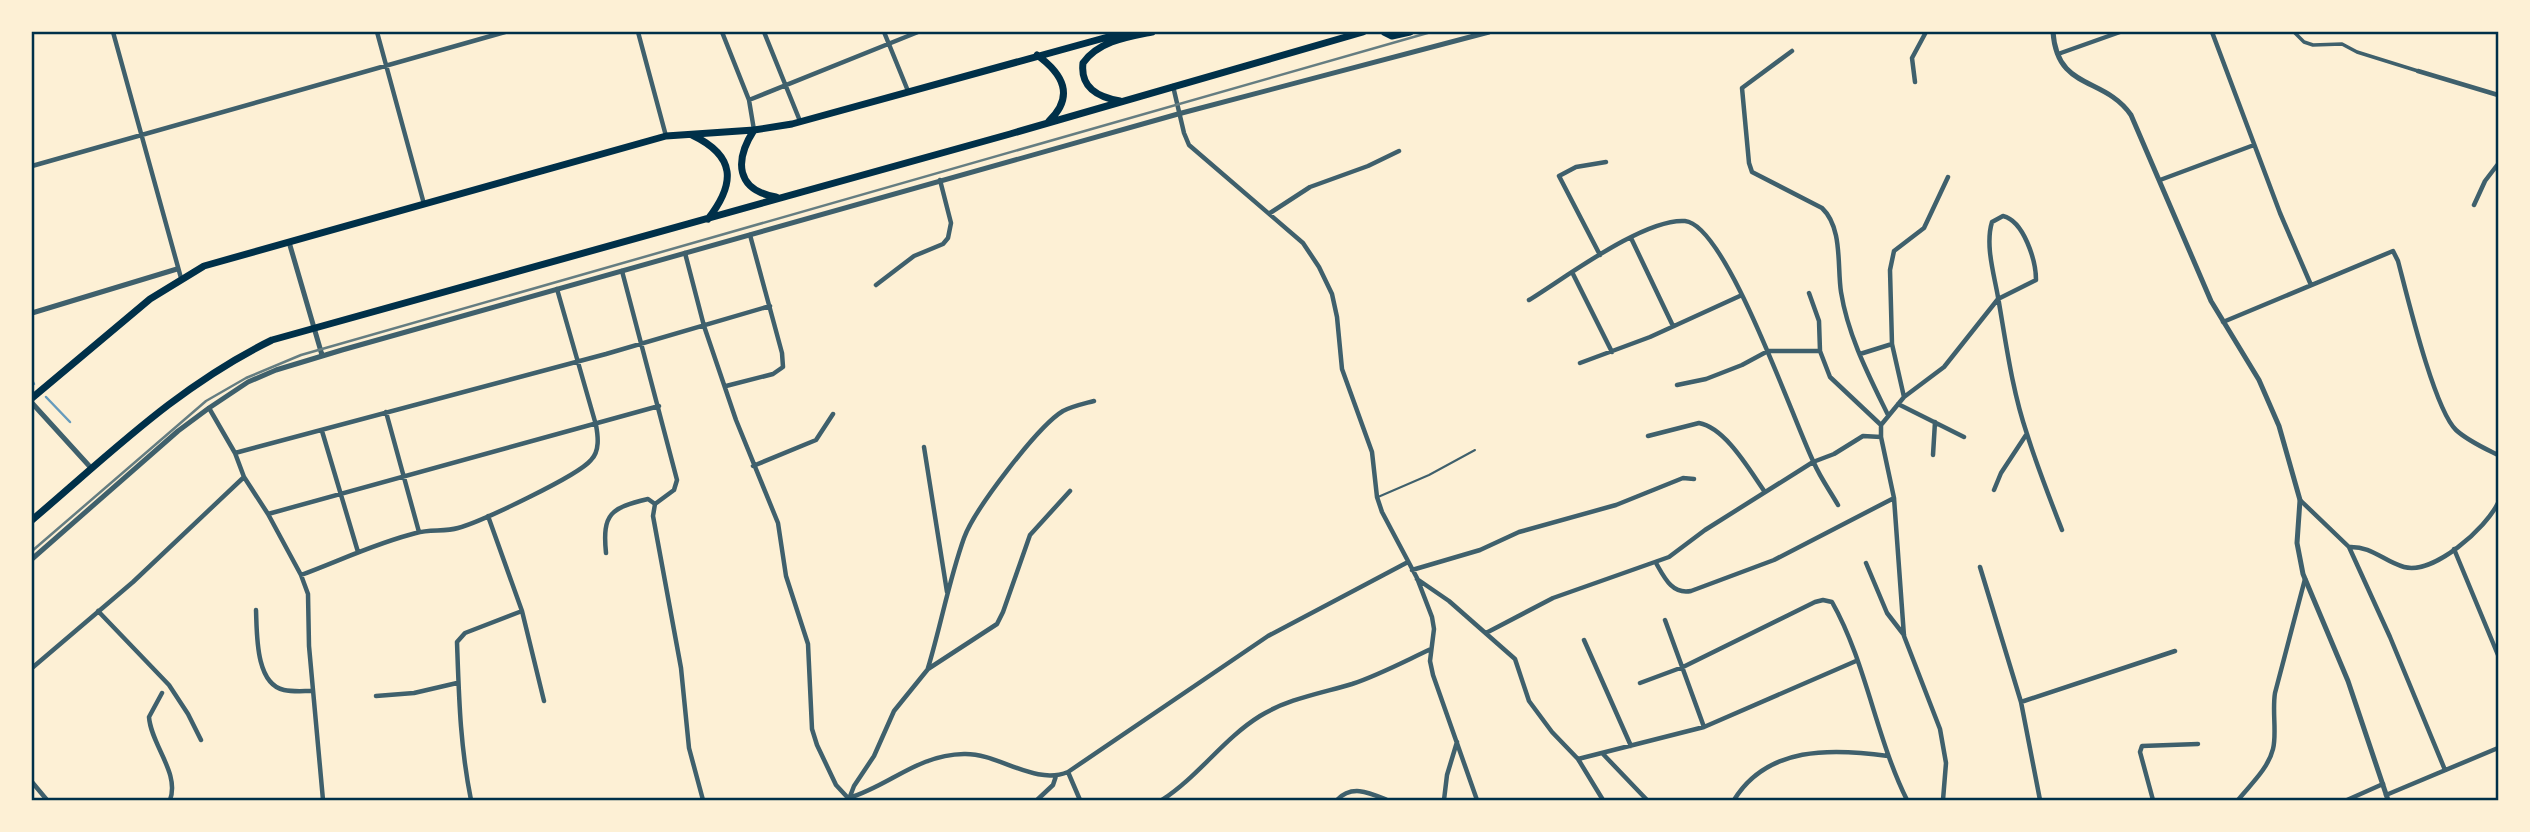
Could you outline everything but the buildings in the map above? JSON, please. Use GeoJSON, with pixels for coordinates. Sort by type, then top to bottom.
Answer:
{"type":"FeatureCollection","features":[{"type":"Feature","properties":{"kind":"highway"},"geometry":{"type":"LineString","coordinates":[[32,400],[150,299],[204,266],[666,136],[754,130],[801,122],[1126,32]]}},
{"type":"Feature","properties":{"kind":"highway"},"geometry":{"type":"LineString","coordinates":[[1122,102],[1102,97],[1091,90],[1084,81],[1083,63],[1095,49],[1108,43],[1152,32]]}},
{"type":"Feature","properties":{"kind":"highway"},"geometry":{"type":"LineString","coordinates":[[32,520],[144,422],[197,382],[232,359],[272,340],[1363,32]]}},
{"type":"Feature","properties":{"kind":"highway"},"geometry":{"type":"LineString","coordinates":[[1384,32],[1392,36],[1410,32]]}},
{"type":"Feature","properties":{"kind":"highway"},"geometry":{"type":"LineString","coordinates":[[1037,55],[1057,73],[1064,90],[1059,111],[1048,122]]}},
{"type":"Feature","properties":{"kind":"highway"},"geometry":{"type":"LineString","coordinates":[[754,130],[743,150],[743,172],[756,192],[778,198]]}},
{"type":"Feature","properties":{"kind":"highway"},"geometry":{"type":"LineString","coordinates":[[687,133],[716,149],[728,174],[723,196],[707,219]]}},
{"type":"Feature","properties":{"kind":"highway"},"geometry":{"type":"LineString","coordinates":[[728,174],[743,172]]}},
{"type":"Feature","properties":{"kind":"street"},"geometry":{"type":"LineString","coordinates":[[113,32],[181,278]]}},
{"type":"Feature","properties":{"kind":"street"},"geometry":{"type":"LineString","coordinates":[[377,32],[424,204]]}},
{"type":"Feature","properties":{"kind":"street"},"geometry":{"type":"LineString","coordinates":[[32,166],[505,32]]}},
{"type":"Feature","properties":{"kind":"street"},"geometry":{"type":"LineString","coordinates":[[638,32],[666,136]]}},
{"type":"Feature","properties":{"kind":"street"},"geometry":{"type":"LineString","coordinates":[[722,32],[749,100],[754,130]]}},
{"type":"Feature","properties":{"kind":"street"},"geometry":{"type":"LineString","coordinates":[[764,32],[801,122]]}},
{"type":"Feature","properties":{"kind":"street"},"geometry":{"type":"LineString","coordinates":[[884,32],[908,91]]}},
{"type":"Feature","properties":{"kind":"street"},"geometry":{"type":"LineString","coordinates":[[749,100],[918,32]]}},
{"type":"Feature","properties":{"kind":"street"},"geometry":{"type":"LineString","coordinates":[[1099,38],[1113,32]]}},
{"type":"Feature","properties":{"kind":"street"},"geometry":{"type":"LineString","coordinates":[[32,559],[178,431],[209,408],[248,382],[321,355],[1178,114],[1489,32]]}},
{"type":"Feature","properties":{"kind":"street"},"geometry":{"type":"LineString","coordinates":[[1915,82],[1912,58],[1926,32]]}},
{"type":"Feature","properties":{"kind":"street"},"geometry":{"type":"LineString","coordinates":[[2053,32],[2057,54],[2068,72],[2116,97],[2126,107],[2143,139],[2222,322],[2252,368],[2270,403],[2289,457],[2300,500],[2298,558],[2348,681],[2387,798],[2498,748]]}},
{"type":"Feature","properties":{"kind":"street"},"geometry":{"type":"LineString","coordinates":[[2057,54],[2120,32]]}},
{"type":"Feature","properties":{"kind":"street"},"geometry":{"type":"LineString","coordinates":[[2212,32],[2253,145],[2311,285]]}},
{"type":"Feature","properties":{"kind":"street"},"geometry":{"type":"LineString","coordinates":[[2294,32],[2304,42],[2312,45],[2342,44],[2357,52],[2498,95]]}},
{"type":"Feature","properties":{"kind":"street"},"geometry":{"type":"LineString","coordinates":[[1793,51],[1742,88],[1749,163],[1757,175],[1827,213],[1838,247],[1845,311],[1860,354],[1888,415]]}},
{"type":"Feature","properties":{"kind":"street"},"geometry":{"type":"LineString","coordinates":[[1172,86],[1189,145],[1203,160],[1303,243],[1332,294],[1338,317],[1342,369],[1372,452],[1381,512],[1417,578],[1432,617],[1434,629],[1430,661],[1433,675],[1477,800]]}},
{"type":"Feature","properties":{"kind":"street"},"geometry":{"type":"LineString","coordinates":[[2160,180],[2253,145]]}},
{"type":"Feature","properties":{"kind":"street"},"geometry":{"type":"LineString","coordinates":[[1270,214],[1310,187],[1368,166],[1399,151]]}},
{"type":"Feature","properties":{"kind":"street"},"geometry":{"type":"LineString","coordinates":[[1600,255],[1559,176],[1576,167],[1606,162]]}},
{"type":"Feature","properties":{"kind":"street"},"geometry":{"type":"LineString","coordinates":[[2474,205],[2485,181],[2498,164]]}},
{"type":"Feature","properties":{"kind":"street"},"geometry":{"type":"LineString","coordinates":[[1904,397],[1892,344],[1890,270],[1894,251],[1924,228],[1948,177]]}},
{"type":"Feature","properties":{"kind":"street"},"geometry":{"type":"LineString","coordinates":[[876,285],[914,256],[943,244],[948,238],[951,223],[940,180]]}},
{"type":"Feature","properties":{"kind":"street"},"geometry":{"type":"LineString","coordinates":[[1943,800],[1945,763],[1940,729],[1905,636],[1894,498],[1881,438],[1881,425],[1904,397],[1944,367],[1998,299],[2037,279],[2026,241],[2010,218],[2003,216],[1992,222],[1989,235],[1998,299],[2011,369],[2027,434],[2063,530]]}},
{"type":"Feature","properties":{"kind":"street"},"geometry":{"type":"LineString","coordinates":[[1529,300],[1600,255],[1646,230],[1675,222],[1692,223],[1709,238],[1742,295],[1813,462],[1838,505]]}},
{"type":"Feature","properties":{"kind":"street"},"geometry":{"type":"LineString","coordinates":[[726,386],[773,374],[783,367],[782,353],[750,235]]}},
{"type":"Feature","properties":{"kind":"street"},"geometry":{"type":"LineString","coordinates":[[1631,238],[1673,326]]}},
{"type":"Feature","properties":{"kind":"street"},"geometry":{"type":"LineString","coordinates":[[289,242],[321,355]]}},
{"type":"Feature","properties":{"kind":"street"},"geometry":{"type":"LineString","coordinates":[[2222,322],[2393,251],[2435,390],[2449,421],[2462,435],[2498,455]]}},
{"type":"Feature","properties":{"kind":"street"},"geometry":{"type":"LineString","coordinates":[[685,253],[704,326],[753,466],[778,523],[786,576],[808,644],[812,729],[817,746],[832,778],[849,799]]}},
{"type":"Feature","properties":{"kind":"street"},"geometry":{"type":"LineString","coordinates":[[32,313],[177,269]]}},
{"type":"Feature","properties":{"kind":"street"},"geometry":{"type":"LineString","coordinates":[[622,271],[677,480],[674,490],[655,504],[653,516],[681,668],[689,748],[703,800]]}},
{"type":"Feature","properties":{"kind":"street"},"geometry":{"type":"LineString","coordinates":[[1573,274],[1612,352]]}},
{"type":"Feature","properties":{"kind":"street"},"geometry":{"type":"LineString","coordinates":[[301,575],[419,532],[460,528],[565,478],[594,458],[597,448],[596,425],[557,289]]}},
{"type":"Feature","properties":{"kind":"street"},"geometry":{"type":"LineString","coordinates":[[1809,293],[1819,321],[1820,351],[1835,384],[1881,425]]}},
{"type":"Feature","properties":{"kind":"street"},"geometry":{"type":"LineString","coordinates":[[1580,363],[1704,314],[1742,295]]}},
{"type":"Feature","properties":{"kind":"street"},"geometry":{"type":"LineString","coordinates":[[235,453],[322,432],[770,306]]}},
{"type":"Feature","properties":{"kind":"street"},"geometry":{"type":"LineString","coordinates":[[1860,354],[1892,344]]}},
{"type":"Feature","properties":{"kind":"street"},"geometry":{"type":"LineString","coordinates":[[1678,385],[1706,379],[1768,351],[1820,351]]}},
{"type":"Feature","properties":{"kind":"street"},"geometry":{"type":"LineString","coordinates":[[32,400],[92,469]]}},
{"type":"Feature","properties":{"kind":"street"},"geometry":{"type":"LineString","coordinates":[[928,669],[964,536],[988,496],[1055,418],[1076,406],[1094,401]]}},
{"type":"Feature","properties":{"kind":"street"},"geometry":{"type":"LineString","coordinates":[[1898,404],[1965,437]]}},
{"type":"Feature","properties":{"kind":"street"},"geometry":{"type":"LineString","coordinates":[[268,514],[659,406]]}},
{"type":"Feature","properties":{"kind":"street"},"geometry":{"type":"LineString","coordinates":[[209,408],[235,453],[244,477],[268,514],[301,575],[308,594],[312,691],[323,800]]}},
{"type":"Feature","properties":{"kind":"street"},"geometry":{"type":"LineString","coordinates":[[386,412],[419,532]]}},
{"type":"Feature","properties":{"kind":"street"},"geometry":{"type":"LineString","coordinates":[[753,466],[816,440],[833,414]]}},
{"type":"Feature","properties":{"kind":"street"},"geometry":{"type":"LineString","coordinates":[[1933,455],[1935,422]]}},
{"type":"Feature","properties":{"kind":"street"},"geometry":{"type":"LineString","coordinates":[[1648,436],[1699,423],[1706,425],[1728,442],[1765,492]]}},
{"type":"Feature","properties":{"kind":"street"},"geometry":{"type":"LineString","coordinates":[[322,432],[358,552]]}},
{"type":"Feature","properties":{"kind":"street"},"geometry":{"type":"LineString","coordinates":[[1993,490],[2001,472],[2027,434]]}},
{"type":"Feature","properties":{"kind":"street"},"geometry":{"type":"LineString","coordinates":[[1486,633],[1553,598],[1656,563],[1676,553],[1705,530],[1813,462],[1834,454],[1863,436],[1881,438]]}},
{"type":"Feature","properties":{"kind":"street"},"geometry":{"type":"LineString","coordinates":[[925,447],[948,597]]}},
{"type":"Feature","properties":{"kind":"street"},"geometry":{"type":"LineString","coordinates":[[32,668],[244,477]]}},
{"type":"Feature","properties":{"kind":"street"},"geometry":{"type":"LineString","coordinates":[[1412,570],[1480,550],[1519,532],[1616,505],[1683,478],[1694,480]]}},
{"type":"Feature","properties":{"kind":"street"},"geometry":{"type":"LineString","coordinates":[[849,799],[854,786],[874,756],[894,711],[928,669],[997,624],[1026,543],[1035,528],[1070,491]]}},
{"type":"Feature","properties":{"kind":"street"},"geometry":{"type":"LineString","coordinates":[[1656,563],[1667,581],[1678,591],[1691,591],[1765,564],[1894,498]]}},
{"type":"Feature","properties":{"kind":"street"},"geometry":{"type":"LineString","coordinates":[[606,553],[604,534],[611,512],[623,505],[648,499],[655,504]]}},
{"type":"Feature","properties":{"kind":"street"},"geometry":{"type":"LineString","coordinates":[[2300,500],[2349,547],[2445,770]]}},
{"type":"Feature","properties":{"kind":"street"},"geometry":{"type":"LineString","coordinates":[[2349,547],[2364,547],[2403,567],[2432,564],[2484,523],[2498,503]]}},
{"type":"Feature","properties":{"kind":"street"},"geometry":{"type":"LineString","coordinates":[[488,516],[522,611],[544,701]]}},
{"type":"Feature","properties":{"kind":"street"},"geometry":{"type":"LineString","coordinates":[[2454,549],[2498,655]]}},
{"type":"Feature","properties":{"kind":"street"},"geometry":{"type":"LineString","coordinates":[[849,799],[922,762],[951,755],[982,755],[1039,774],[1056,776],[1068,772],[1268,636],[1408,562]]}},
{"type":"Feature","properties":{"kind":"street"},"geometry":{"type":"LineString","coordinates":[[1866,564],[1887,613],[1895,627],[1905,636]]}},
{"type":"Feature","properties":{"kind":"street"},"geometry":{"type":"LineString","coordinates":[[1980,567],[2021,702],[2041,800]]}},
{"type":"Feature","properties":{"kind":"street"},"geometry":{"type":"LineString","coordinates":[[1417,578],[1449,601],[1515,659],[1529,701],[1552,732],[1578,759],[1603,800]]}},
{"type":"Feature","properties":{"kind":"street"},"geometry":{"type":"LineString","coordinates":[[2238,800],[2262,770],[2274,748],[2273,711],[2276,693],[2305,579]]}},
{"type":"Feature","properties":{"kind":"street"},"geometry":{"type":"LineString","coordinates":[[1640,683],[1683,667],[1815,602],[1832,602],[1856,661],[1888,756],[1907,800]]}},
{"type":"Feature","properties":{"kind":"street"},"geometry":{"type":"LineString","coordinates":[[256,610],[258,647],[267,677],[282,690],[312,691]]}},
{"type":"Feature","properties":{"kind":"street"},"geometry":{"type":"LineString","coordinates":[[98,611],[169,685],[201,740]]}},
{"type":"Feature","properties":{"kind":"street"},"geometry":{"type":"LineString","coordinates":[[471,800],[462,757],[457,642],[460,637],[522,611]]}},
{"type":"Feature","properties":{"kind":"street"},"geometry":{"type":"LineString","coordinates":[[1665,621],[1704,727]]}},
{"type":"Feature","properties":{"kind":"street"},"geometry":{"type":"LineString","coordinates":[[1584,640],[1631,746]]}},
{"type":"Feature","properties":{"kind":"street"},"geometry":{"type":"LineString","coordinates":[[1162,800],[1192,777],[1233,735],[1262,714],[1311,695],[1355,683],[1432,648]]}},
{"type":"Feature","properties":{"kind":"street"},"geometry":{"type":"LineString","coordinates":[[2021,702],[2175,652]]}},
{"type":"Feature","properties":{"kind":"street"},"geometry":{"type":"LineString","coordinates":[[1578,759],[1704,727],[1856,661]]}},
{"type":"Feature","properties":{"kind":"street"},"geometry":{"type":"LineString","coordinates":[[376,696],[414,693],[457,683]]}},
{"type":"Feature","properties":{"kind":"street"},"geometry":{"type":"LineString","coordinates":[[162,693],[149,717],[152,733],[174,791],[170,800]]}},
{"type":"Feature","properties":{"kind":"street"},"geometry":{"type":"LineString","coordinates":[[1444,800],[1447,775],[1457,741]]}},
{"type":"Feature","properties":{"kind":"street"},"geometry":{"type":"LineString","coordinates":[[2153,800],[2140,752],[2142,746],[2198,744]]}},
{"type":"Feature","properties":{"kind":"street"},"geometry":{"type":"LineString","coordinates":[[1734,800],[1744,785],[1786,757],[1841,752],[1888,756]]}},
{"type":"Feature","properties":{"kind":"street"},"geometry":{"type":"LineString","coordinates":[[1603,754],[1647,800]]}},
{"type":"Feature","properties":{"kind":"street"},"geometry":{"type":"LineString","coordinates":[[1068,772],[1080,800]]}},
{"type":"Feature","properties":{"kind":"street"},"geometry":{"type":"LineString","coordinates":[[1037,800],[1053,785],[1056,776]]}},
{"type":"Feature","properties":{"kind":"street"},"geometry":{"type":"LineString","coordinates":[[32,782],[47,800]]}},
{"type":"Feature","properties":{"kind":"street"},"geometry":{"type":"LineString","coordinates":[[2347,800],[2383,784]]}},
{"type":"Feature","properties":{"kind":"street"},"geometry":{"type":"LineString","coordinates":[[1337,800],[1348,792],[1358,791],[1387,800]]}},
{"type":"Feature","properties":{"kind":"lane"},"geometry":{"type":"LineString","coordinates":[[1377,497],[1429,475],[1475,450]]}},
{"type":"Feature","properties":{"kind":"waterway"},"geometry":{"type":"LineString","coordinates":[[32,380],[34,384]]}},
{"type":"Feature","properties":{"kind":"waterway"},"geometry":{"type":"LineString","coordinates":[[46,397],[70,422]]}},
{"type":"Feature","properties":{"kind":"railway"},"geometry":{"type":"LineString","coordinates":[[32,551],[206,401],[246,378],[301,355],[1431,32]]}}]}
